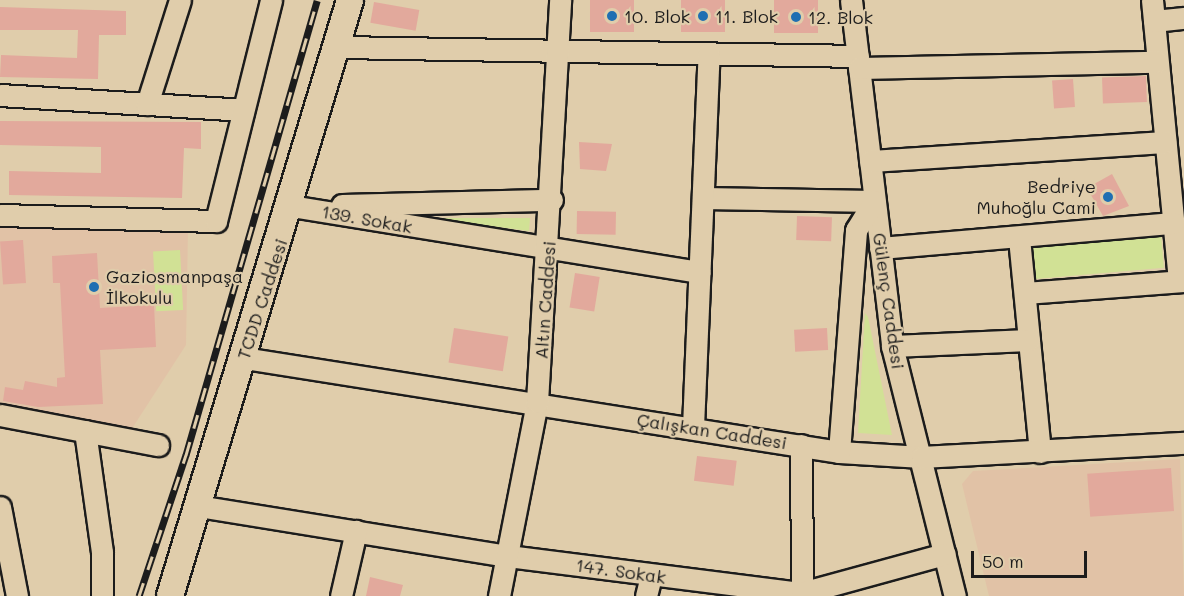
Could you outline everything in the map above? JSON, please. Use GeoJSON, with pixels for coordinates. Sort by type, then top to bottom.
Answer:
{"type":"FeatureCollection","features":[{"type":"Feature","properties":{"kind":"main road","name":"TCDD Caddesi"},"geometry":{"type":"LineString","coordinates":[[170,596],[291,206],[339,47],[350,0]]}},
{"type":"Feature","properties":{"kind":"street"},"geometry":{"type":"LineString","coordinates":[[147,104],[180,0]]}},
{"type":"Feature","properties":{"kind":"street"},"geometry":{"type":"LineString","coordinates":[[0,215],[216,221],[272,0]]}},
{"type":"Feature","properties":{"kind":"street","name":"Altın Caddesi"},"geometry":{"type":"LineString","coordinates":[[500,596],[537,402],[552,200],[560,0]]}},
{"type":"Feature","properties":{"kind":"street","name":"Gülenç Caddesi"},"geometry":{"type":"LineString","coordinates":[[851,0],[891,346],[922,458],[954,596]]}},
{"type":"Feature","properties":{"kind":"street"},"geometry":{"type":"LineString","coordinates":[[1025,293],[1181,281],[1173,223],[1153,10],[1184,18]]}},
{"type":"Feature","properties":{"kind":"street"},"geometry":{"type":"LineString","coordinates":[[339,47],[709,53],[858,62],[1157,62]]}},
{"type":"Feature","properties":{"kind":"street"},"geometry":{"type":"LineString","coordinates":[[693,427],[709,53]]}},
{"type":"Feature","properties":{"kind":"street"},"geometry":{"type":"LineString","coordinates":[[0,95],[244,110]]}},
{"type":"Feature","properties":{"kind":"street"},"geometry":{"type":"LineString","coordinates":[[870,161],[1165,142]]}},
{"type":"Feature","properties":{"kind":"street"},"geometry":{"type":"LineString","coordinates":[[703,198],[874,201]]}},
{"type":"Feature","properties":{"kind":"street","name":"139. Sokak"},"geometry":{"type":"LineString","coordinates":[[291,206],[552,200]]}},
{"type":"Feature","properties":{"kind":"street"},"geometry":{"type":"LineString","coordinates":[[839,452],[856,230],[874,201]]}},
{"type":"Feature","properties":{"kind":"street","name":"139. Sokak"},"geometry":{"type":"LineString","coordinates":[[291,206],[700,272]]}},
{"type":"Feature","properties":{"kind":"street"},"geometry":{"type":"LineString","coordinates":[[880,248],[1019,238],[1173,223]]}},
{"type":"Feature","properties":{"kind":"street"},"geometry":{"type":"LineString","coordinates":[[1019,238],[1040,452]]}},
{"type":"Feature","properties":{"kind":"street"},"geometry":{"type":"LineString","coordinates":[[891,346],[1029,340]]}},
{"type":"Feature","properties":{"kind":"street","name":"Çalışkan Caddesi"},"geometry":{"type":"LineString","coordinates":[[244,358],[537,402],[839,452],[922,458],[1184,443]]}},
{"type":"Feature","properties":{"kind":"street"},"geometry":{"type":"LineString","coordinates":[[0,415],[158,445]]}},
{"type":"Feature","properties":{"kind":"street"},"geometry":{"type":"LineString","coordinates":[[85,431],[102,552],[102,596]]}},
{"type":"Feature","properties":{"kind":"street"},"geometry":{"type":"LineString","coordinates":[[801,445],[802,594]]}},
{"type":"Feature","properties":{"kind":"street","name":"147. Sokak"},"geometry":{"type":"LineString","coordinates":[[198,506],[508,555],[648,586],[802,594],[945,554]]}},
{"type":"Feature","properties":{"kind":"street"},"geometry":{"type":"LineString","coordinates":[[0,507],[18,596]]}},
{"type":"Feature","properties":{"kind":"street"},"geometry":{"type":"LineString","coordinates":[[341,596],[356,531]]}},
{"type":"Feature","properties":{"kind":"shaded area","name":"Gaziosmanpaşa İlkokulu"},"geometry":{"type":"Polygon","coordinates":[[[0,227],[188,229],[186,345],[131,430],[0,404],[0,227]]]}},
{"type":"Feature","properties":{"kind":"shaded area"},"geometry":{"type":"Polygon","coordinates":[[[1180,459],[1184,596],[989,596],[962,484],[973,471],[1180,459]]]}},
{"type":"Feature","properties":{"kind":"green space"},"geometry":{"type":"Polygon","coordinates":[[[429,218],[530,218],[529,231],[429,218]]]}},
{"type":"Feature","properties":{"kind":"green space"},"geometry":{"type":"Polygon","coordinates":[[[1161,235],[1164,268],[1035,279],[1032,246],[1161,235]]]}},
{"type":"Feature","properties":{"kind":"green space"},"geometry":{"type":"Polygon","coordinates":[[[180,250],[183,310],[156,311],[153,251],[180,250]]]}},
{"type":"Feature","properties":{"kind":"green space"},"geometry":{"type":"Polygon","coordinates":[[[865,313],[868,317],[892,435],[858,433],[865,313]]]}},
{"type":"Feature","properties":{"kind":"building","name":"10. Blok"},"geometry":{"type":"Polygon","coordinates":[[[590,0],[634,0],[634,32],[590,32],[590,0]]]}},
{"type":"Feature","properties":{"kind":"building","name":"11. Blok"},"geometry":{"type":"Polygon","coordinates":[[[681,0],[725,0],[725,32],[681,32],[681,0]]]}},
{"type":"Feature","properties":{"kind":"building","name":"12. Blok"},"geometry":{"type":"Polygon","coordinates":[[[774,0],[818,0],[818,33],[774,33],[774,0]]]}},
{"type":"Feature","properties":{"kind":"building"},"geometry":{"type":"Polygon","coordinates":[[[374,2],[419,10],[416,31],[370,23],[374,2]]]}},
{"type":"Feature","properties":{"kind":"building"},"geometry":{"type":"Polygon","coordinates":[[[0,7],[126,11],[126,35],[99,35],[98,79],[0,77],[1,55],[77,58],[78,30],[0,30],[0,7]]]}},
{"type":"Feature","properties":{"kind":"building"},"geometry":{"type":"Polygon","coordinates":[[[1146,76],[1147,102],[1103,104],[1102,78],[1146,76]]]}},
{"type":"Feature","properties":{"kind":"building"},"geometry":{"type":"Polygon","coordinates":[[[1073,79],[1075,107],[1054,108],[1052,80],[1073,79]]]}},
{"type":"Feature","properties":{"kind":"building"},"geometry":{"type":"Polygon","coordinates":[[[0,121],[201,122],[201,149],[184,148],[182,198],[9,195],[9,171],[101,173],[101,147],[0,145],[0,121]]]}},
{"type":"Feature","properties":{"kind":"building"},"geometry":{"type":"Polygon","coordinates":[[[579,142],[612,144],[606,171],[580,169],[579,142]]]}},
{"type":"Feature","properties":{"kind":"building","name":"Bedriye Muhoğlu Cami"},"geometry":{"type":"Polygon","coordinates":[[[1112,174],[1129,206],[1103,216],[1087,188],[1112,174]]]}},
{"type":"Feature","properties":{"kind":"building"},"geometry":{"type":"Polygon","coordinates":[[[577,211],[616,212],[616,235],[577,234],[577,211]]]}},
{"type":"Feature","properties":{"kind":"building"},"geometry":{"type":"Polygon","coordinates":[[[797,216],[832,217],[831,241],[796,240],[797,216]]]}},
{"type":"Feature","properties":{"kind":"building"},"geometry":{"type":"Polygon","coordinates":[[[23,240],[26,283],[3,284],[0,242],[23,240]]]}},
{"type":"Feature","properties":{"kind":"building"},"geometry":{"type":"Polygon","coordinates":[[[97,253],[100,308],[154,305],[156,347],[100,350],[103,404],[38,407],[3,401],[5,387],[23,390],[25,381],[57,387],[57,378],[65,377],[60,283],[53,283],[52,256],[97,253]]]}},
{"type":"Feature","properties":{"kind":"building"},"geometry":{"type":"Polygon","coordinates":[[[575,273],[600,277],[594,311],[570,308],[575,273]]]}},
{"type":"Feature","properties":{"kind":"building"},"geometry":{"type":"Polygon","coordinates":[[[454,328],[508,337],[503,371],[449,363],[454,328]]]}},
{"type":"Feature","properties":{"kind":"building"},"geometry":{"type":"Polygon","coordinates":[[[827,328],[828,350],[795,352],[794,330],[827,328]]]}},
{"type":"Feature","properties":{"kind":"building"},"geometry":{"type":"Polygon","coordinates":[[[697,456],[737,461],[734,486],[694,481],[697,456]]]}},
{"type":"Feature","properties":{"kind":"building"},"geometry":{"type":"Polygon","coordinates":[[[1171,468],[1174,511],[1090,517],[1087,474],[1171,468]]]}},
{"type":"Feature","properties":{"kind":"building"},"geometry":{"type":"Polygon","coordinates":[[[370,577],[403,585],[400,596],[366,596],[370,577]]]}},
{"type":"Feature","properties":{"kind":"railway"},"geometry":{"type":"LineString","coordinates":[[139,596],[186,455],[317,0]]}},
{"type":"Feature","properties":{"kind":"place","name":"10. Blok"},"geometry":{"type":"Point","coordinates":[612,16]}},
{"type":"Feature","properties":{"kind":"place","name":"11. Blok"},"geometry":{"type":"Point","coordinates":[703,16]}},
{"type":"Feature","properties":{"kind":"place","name":"12. Blok"},"geometry":{"type":"Point","coordinates":[796,17]}},
{"type":"Feature","properties":{"kind":"place","name":"Bedriye Muhoğlu Cami"},"geometry":{"type":"Point","coordinates":[1108,197]}},
{"type":"Feature","properties":{"kind":"place","name":"Gaziosmanpaşa İlkokulu"},"geometry":{"type":"Point","coordinates":[94,287]}}]}
